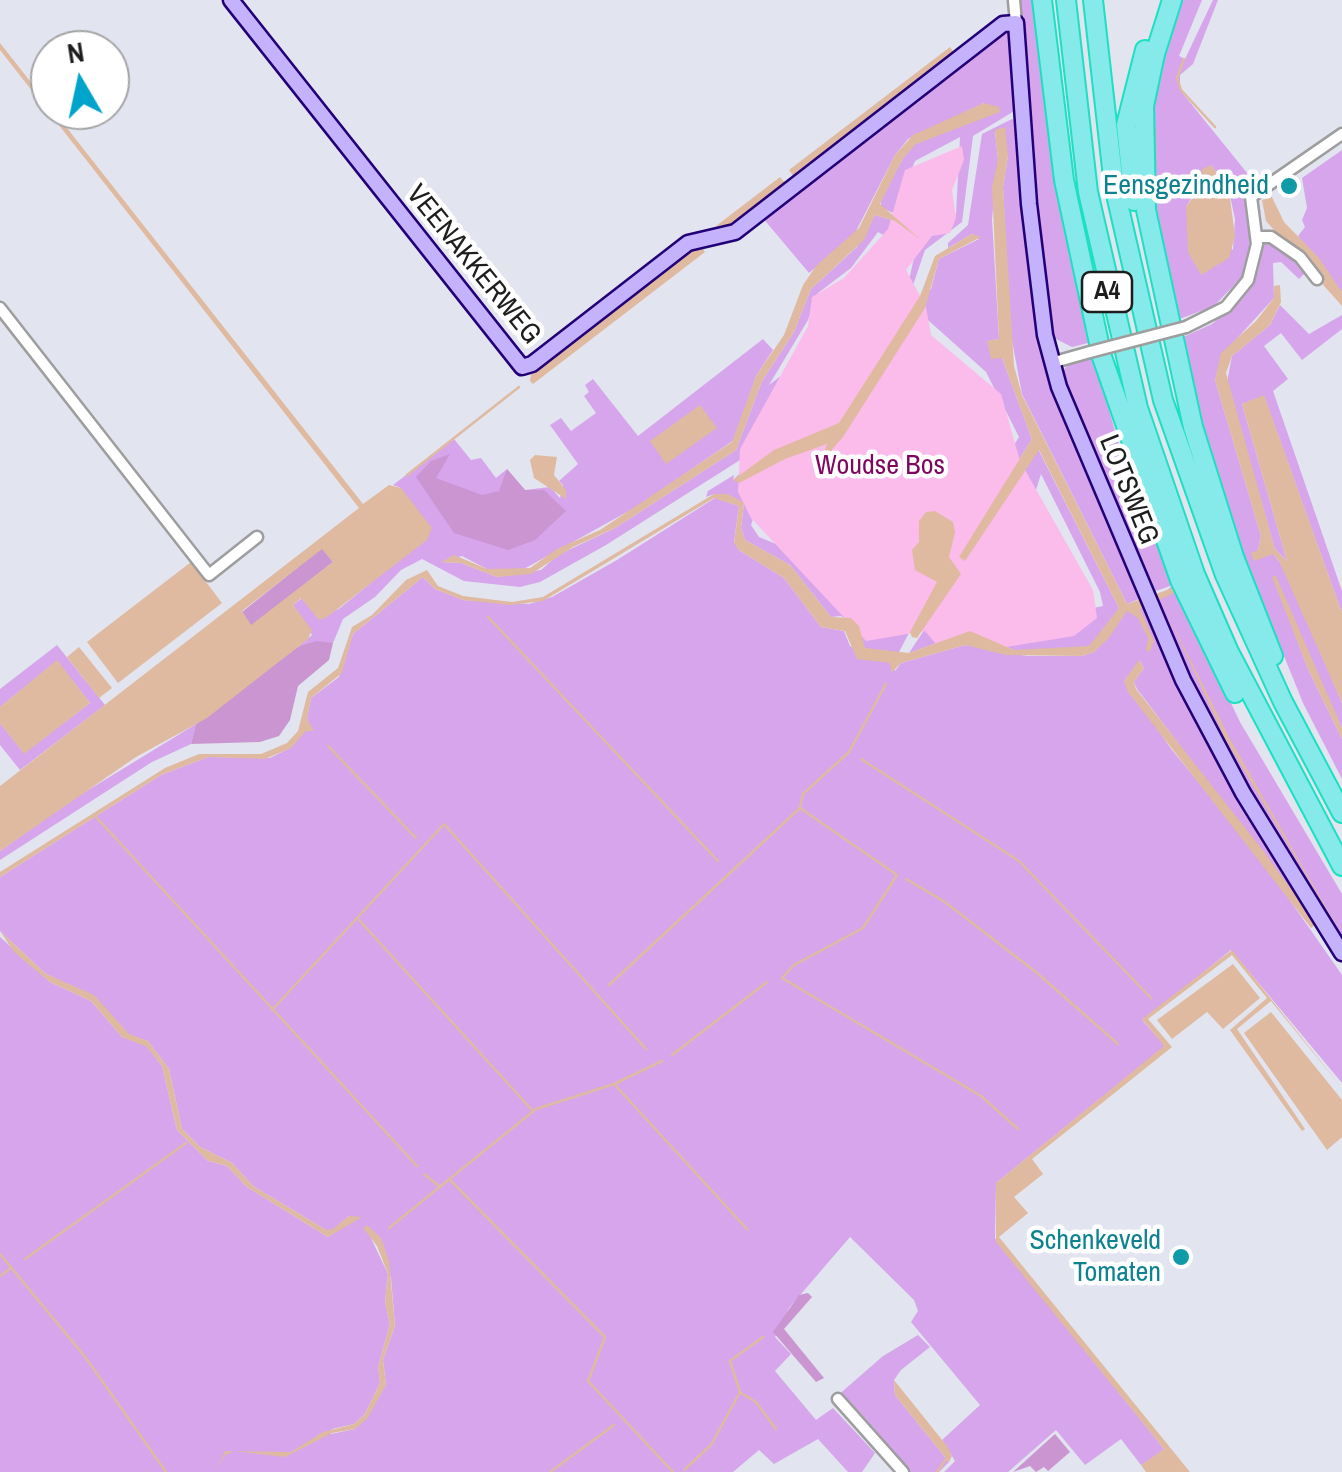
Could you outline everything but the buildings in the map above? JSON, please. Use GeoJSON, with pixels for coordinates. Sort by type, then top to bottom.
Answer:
{"type":"FeatureCollection","features":[{"type":"Feature","properties":{"kind":"highway","name":"A4"},"geometry":{"type":"LineString","coordinates":[[1042,0],[1059,149],[1088,302],[1127,438],[1190,582],[1342,866]]}},
{"type":"Feature","properties":{"kind":"highway","name":"A4"},"geometry":{"type":"LineString","coordinates":[[1066,0],[1074,102],[1108,294],[1190,582]]}},
{"type":"Feature","properties":{"kind":"highway","name":"A4"},"geometry":{"type":"LineString","coordinates":[[1093,0],[1114,186],[1139,309],[1163,400],[1229,566],[1342,812]]}},
{"type":"Feature","properties":{"kind":"highway","name":"A4"},"geometry":{"type":"LineString","coordinates":[[1161,0],[1130,99],[1126,144],[1155,298],[1177,327]]}},
{"type":"Feature","properties":{"kind":"highway","name":"A4"},"geometry":{"type":"LineString","coordinates":[[1172,0],[1147,87],[1142,153],[1146,210],[1177,327],[1193,427],[1229,566]]}},
{"type":"Feature","properties":{"kind":"street","name":"VEENAKKERWEG"},"geometry":{"type":"LineString","coordinates":[[231,0],[522,367],[532,364],[688,243],[736,232],[1003,24],[1016,23]]}},
{"type":"Feature","properties":{"kind":"street","name":"LOTSWEG"},"geometry":{"type":"LineString","coordinates":[[1014,0],[1029,204],[1051,362],[1150,609],[1243,794],[1342,954]]}},
{"type":"Feature","properties":{"kind":"street"},"geometry":{"type":"LineString","coordinates":[[1051,362],[1208,320],[1234,300],[1252,270],[1257,237],[1251,197],[1342,134]]}},
{"type":"Feature","properties":{"kind":"street"},"geometry":{"type":"LineString","coordinates":[[1257,237],[1271,238],[1300,257],[1317,279]]}},
{"type":"Feature","properties":{"kind":"street"},"geometry":{"type":"LineString","coordinates":[[0,308],[209,575],[257,537]]}},
{"type":"Feature","properties":{"kind":"street"},"geometry":{"type":"LineString","coordinates":[[838,1399],[903,1472]]}},
{"type":"Feature","properties":{"kind":"shaded area"},"geometry":{"type":"Polygon","coordinates":[[[1020,0],[1037,0],[1063,216],[1088,343],[1072,347],[1054,338],[1031,201],[1020,0]]]}},
{"type":"Feature","properties":{"kind":"shaded area"},"geometry":{"type":"Polygon","coordinates":[[[1175,0],[1202,0],[1179,56],[1185,59],[1213,0],[1218,0],[1193,64],[1180,75],[1180,90],[1256,184],[1245,199],[1254,238],[1242,277],[1214,306],[1169,323],[1144,122],[1175,0]],[[1211,165],[1186,207],[1233,250],[1235,219],[1229,191],[1211,165]]]}},
{"type":"Feature","properties":{"kind":"shaded area"},"geometry":{"type":"Polygon","coordinates":[[[1005,30],[1010,31],[1016,110],[973,136],[962,222],[925,250],[910,294],[770,441],[540,582],[520,587],[464,581],[422,559],[401,570],[375,597],[343,619],[333,643],[299,646],[312,635],[293,605],[302,598],[319,619],[340,608],[420,543],[401,488],[393,485],[454,439],[471,460],[481,458],[496,478],[507,469],[525,490],[550,487],[560,498],[563,485],[559,481],[578,464],[550,425],[561,418],[571,431],[596,413],[584,396],[589,392],[585,385],[593,379],[638,436],[763,339],[773,350],[756,376],[734,440],[638,506],[522,570],[487,569],[462,556],[442,562],[461,563],[497,577],[541,570],[558,555],[615,528],[736,450],[762,381],[794,332],[811,289],[857,247],[875,215],[895,221],[895,214],[881,207],[881,199],[903,158],[915,144],[992,114],[984,103],[908,139],[895,155],[855,233],[809,273],[762,217],[1005,30]],[[960,137],[915,161],[897,205],[956,215],[960,137]],[[878,232],[851,268],[818,293],[808,320],[769,385],[910,276],[915,253],[878,232]]]}},
{"type":"Feature","properties":{"kind":"shaded area"},"geometry":{"type":"Polygon","coordinates":[[[0,43],[30,81],[30,88],[0,50],[0,43]]]}},
{"type":"Feature","properties":{"kind":"shaded area"},"geometry":{"type":"Polygon","coordinates":[[[950,47],[954,53],[795,178],[789,170],[950,47]]]}},
{"type":"Feature","properties":{"kind":"shaded area"},"geometry":{"type":"Polygon","coordinates":[[[984,103],[999,107],[1000,112],[916,144],[903,158],[880,204],[921,240],[895,221],[875,215],[864,240],[811,289],[794,332],[762,381],[736,450],[615,528],[573,547],[531,574],[497,577],[461,563],[441,562],[454,555],[487,569],[530,568],[557,549],[600,530],[732,442],[756,376],[784,335],[803,285],[816,266],[859,228],[895,155],[913,135],[984,103]]]}},
{"type":"Feature","properties":{"kind":"shaded area"},"geometry":{"type":"Polygon","coordinates":[[[1012,119],[1018,121],[1039,344],[1139,599],[1127,604],[1022,394],[1010,330],[1003,187],[1008,156],[995,131],[998,160],[992,219],[999,339],[988,341],[1002,358],[1032,439],[959,557],[965,561],[1038,449],[1119,608],[1089,646],[1072,650],[1014,650],[970,631],[909,653],[961,574],[925,602],[898,654],[864,648],[859,627],[841,616],[831,617],[790,565],[745,540],[741,528],[744,503],[714,494],[706,497],[708,491],[734,475],[733,480],[931,289],[939,259],[979,239],[972,234],[948,248],[948,243],[968,225],[982,134],[1012,119]],[[928,320],[755,513],[751,525],[759,537],[776,544],[835,603],[904,619],[1019,437],[986,372],[928,320]],[[1041,474],[992,629],[1103,606],[1100,592],[1041,474]]]}},
{"type":"Feature","properties":{"kind":"shaded area"},"geometry":{"type":"Polygon","coordinates":[[[1005,127],[1008,156],[1003,187],[1014,366],[1022,395],[1127,604],[1176,587],[1176,592],[1140,609],[1154,641],[1150,652],[1146,650],[1148,638],[1138,618],[1127,611],[1108,639],[1094,652],[1082,656],[1006,655],[965,645],[901,663],[891,673],[890,663],[857,659],[845,631],[821,627],[784,578],[739,550],[734,543],[739,506],[714,498],[543,601],[510,605],[463,600],[435,589],[423,577],[353,634],[342,673],[311,698],[307,719],[314,731],[306,731],[291,748],[265,759],[208,757],[161,775],[0,877],[0,872],[165,768],[199,754],[261,754],[287,743],[298,731],[308,692],[338,668],[352,627],[372,615],[406,580],[427,570],[438,586],[463,596],[512,602],[543,597],[714,494],[728,494],[744,503],[741,528],[745,540],[790,565],[831,617],[851,618],[859,626],[865,648],[909,653],[970,631],[1014,650],[1089,646],[1119,608],[1039,450],[965,561],[959,557],[1032,439],[1002,358],[991,359],[987,341],[999,339],[992,187],[998,160],[995,130],[1005,127]]]}},
{"type":"Feature","properties":{"kind":"shaded area"},"geometry":{"type":"Polygon","coordinates":[[[63,130],[69,130],[363,504],[389,485],[401,488],[432,528],[427,540],[327,617],[319,620],[301,598],[293,605],[312,630],[308,639],[207,718],[136,757],[0,851],[0,786],[359,508],[63,130]],[[322,549],[242,611],[251,625],[333,562],[322,549]]]}},
{"type":"Feature","properties":{"kind":"shaded area"},"geometry":{"type":"Polygon","coordinates":[[[1342,150],[1342,292],[1298,236],[1305,227],[1302,220],[1307,208],[1302,178],[1342,150]]]}},
{"type":"Feature","properties":{"kind":"shaded area"},"geometry":{"type":"Polygon","coordinates":[[[1211,165],[1229,191],[1235,236],[1229,258],[1201,275],[1188,252],[1186,207],[1205,180],[1201,170],[1211,165]]]}},
{"type":"Feature","properties":{"kind":"shaded area"},"geometry":{"type":"Polygon","coordinates":[[[780,177],[786,184],[733,225],[716,226],[780,177]]]}},
{"type":"Feature","properties":{"kind":"shaded area"},"geometry":{"type":"Polygon","coordinates":[[[1272,197],[1284,222],[1319,258],[1342,292],[1342,306],[1266,221],[1262,200],[1272,197]]]}},
{"type":"Feature","properties":{"kind":"shaded area"},"geometry":{"type":"Polygon","coordinates":[[[972,234],[981,237],[939,259],[925,308],[843,437],[820,463],[827,444],[785,459],[739,483],[733,480],[774,450],[839,423],[920,296],[935,256],[972,234]]]}},
{"type":"Feature","properties":{"kind":"shaded area"},"geometry":{"type":"Polygon","coordinates":[[[1264,238],[1297,258],[1306,272],[1299,279],[1281,262],[1273,263],[1274,298],[1231,345],[1215,380],[1261,536],[1258,550],[1273,554],[1283,566],[1342,703],[1342,728],[1273,577],[1308,669],[1342,739],[1342,779],[1303,703],[1245,559],[1203,432],[1179,339],[1212,324],[1242,299],[1258,271],[1264,238]]]}},
{"type":"Feature","properties":{"kind":"shaded area"},"geometry":{"type":"Polygon","coordinates":[[[700,244],[705,252],[533,384],[530,381],[531,374],[700,244]]]}},
{"type":"Feature","properties":{"kind":"shaded area"},"geometry":{"type":"Polygon","coordinates":[[[1280,285],[1281,302],[1270,325],[1232,356],[1226,373],[1275,549],[1287,561],[1242,404],[1264,395],[1342,613],[1342,703],[1279,561],[1273,554],[1254,561],[1251,553],[1258,550],[1261,536],[1215,380],[1221,353],[1256,321],[1274,298],[1274,286],[1280,285]]]}},
{"type":"Feature","properties":{"kind":"shaded area"},"geometry":{"type":"Polygon","coordinates":[[[1280,305],[1309,334],[1342,315],[1342,329],[1302,360],[1281,333],[1264,346],[1288,379],[1273,391],[1342,591],[1342,613],[1264,396],[1242,404],[1287,561],[1275,549],[1227,382],[1232,356],[1270,325],[1280,305]]]}},
{"type":"Feature","properties":{"kind":"shaded area"},"geometry":{"type":"Polygon","coordinates":[[[1094,357],[1117,438],[1186,609],[1240,722],[1342,894],[1342,947],[1268,827],[1192,684],[1155,601],[1173,585],[1153,592],[1135,556],[1060,375],[1068,364],[1094,357]]]}},
{"type":"Feature","properties":{"kind":"shaded area"},"geometry":{"type":"Polygon","coordinates":[[[700,405],[717,428],[666,464],[650,441],[700,405]]]}},
{"type":"Feature","properties":{"kind":"shaded area"},"geometry":{"type":"Polygon","coordinates":[[[450,454],[436,478],[482,495],[499,491],[507,469],[525,490],[544,490],[566,511],[535,540],[508,550],[454,533],[416,477],[431,461],[450,454]]]}},
{"type":"Feature","properties":{"kind":"shaded area"},"geometry":{"type":"Polygon","coordinates":[[[535,455],[557,457],[554,475],[566,490],[566,499],[534,478],[530,460],[535,455]]]}},
{"type":"Feature","properties":{"kind":"shaded area"},"geometry":{"type":"Polygon","coordinates":[[[715,498],[739,506],[734,542],[739,550],[784,578],[821,627],[844,631],[850,646],[891,663],[895,671],[901,663],[965,645],[1027,656],[1082,656],[1094,652],[1127,611],[1143,607],[1197,717],[1316,924],[1137,689],[1134,682],[1144,668],[1140,661],[1124,681],[1172,750],[1259,856],[1342,975],[1342,1083],[1231,950],[1143,1021],[1165,1046],[996,1183],[995,1238],[1164,1449],[1161,1454],[1141,1465],[1121,1439],[1085,1465],[1056,1430],[1008,1472],[944,1472],[955,1461],[942,1440],[980,1405],[911,1322],[918,1311],[914,1300],[850,1237],[789,1308],[775,1337],[791,1354],[775,1371],[816,1420],[833,1408],[875,1453],[862,1472],[848,1472],[818,1439],[774,1464],[759,1450],[733,1472],[0,1472],[0,937],[50,982],[91,1001],[122,1037],[147,1046],[162,1066],[177,1130],[208,1161],[227,1166],[247,1187],[328,1237],[354,1220],[349,1216],[333,1230],[326,1230],[253,1186],[232,1163],[200,1147],[182,1129],[169,1069],[148,1041],[129,1035],[94,996],[46,974],[0,931],[0,877],[161,775],[208,757],[270,758],[290,748],[306,730],[313,731],[307,719],[311,698],[339,677],[353,634],[423,577],[435,589],[463,600],[529,604],[552,597],[715,498]],[[371,1238],[388,1274],[385,1302],[390,1324],[378,1367],[380,1383],[365,1414],[354,1424],[332,1429],[331,1434],[355,1429],[386,1385],[383,1360],[395,1326],[391,1278],[379,1242],[371,1238]]]}},
{"type":"Feature","properties":{"kind":"shaded area"},"geometry":{"type":"Polygon","coordinates":[[[935,511],[953,522],[955,533],[949,557],[961,574],[917,638],[910,632],[937,582],[915,570],[912,550],[919,542],[919,521],[926,512],[935,511]]]}},
{"type":"Feature","properties":{"kind":"shaded area"},"geometry":{"type":"Polygon","coordinates":[[[322,548],[333,562],[251,626],[242,612],[322,548]]]}},
{"type":"Feature","properties":{"kind":"shaded area"},"geometry":{"type":"Polygon","coordinates":[[[191,562],[222,603],[118,683],[87,642],[191,562]]]}},
{"type":"Feature","properties":{"kind":"shaded area"},"geometry":{"type":"Polygon","coordinates":[[[1276,576],[1342,728],[1342,739],[1308,669],[1272,577],[1276,576]]]}},
{"type":"Feature","properties":{"kind":"shaded area"},"geometry":{"type":"Polygon","coordinates":[[[1168,615],[1229,737],[1342,935],[1225,738],[1168,615]]]}},
{"type":"Feature","properties":{"kind":"shaded area"},"geometry":{"type":"Polygon","coordinates":[[[317,641],[333,643],[329,660],[298,686],[290,720],[279,736],[260,742],[191,744],[196,724],[299,646],[317,641]]]}},
{"type":"Feature","properties":{"kind":"shaded area"},"geometry":{"type":"Polygon","coordinates":[[[57,645],[105,705],[20,770],[0,745],[0,723],[24,753],[90,703],[57,661],[0,707],[0,689],[57,645]]]}},
{"type":"Feature","properties":{"kind":"shaded area"},"geometry":{"type":"Polygon","coordinates":[[[79,647],[112,688],[99,698],[67,657],[79,647]]]}},
{"type":"Feature","properties":{"kind":"shaded area"},"geometry":{"type":"Polygon","coordinates":[[[57,660],[90,703],[24,754],[0,723],[0,707],[57,660]]]}},
{"type":"Feature","properties":{"kind":"shaded area"},"geometry":{"type":"Polygon","coordinates":[[[1139,660],[1144,668],[1134,682],[1136,689],[1264,852],[1316,924],[1311,928],[1128,692],[1124,681],[1139,660]]]}},
{"type":"Feature","properties":{"kind":"shaded area"},"geometry":{"type":"Polygon","coordinates":[[[196,724],[191,744],[152,762],[0,860],[0,851],[72,800],[196,724]]]}},
{"type":"Feature","properties":{"kind":"shaded area"},"geometry":{"type":"Polygon","coordinates":[[[0,931],[46,974],[94,995],[129,1034],[148,1041],[169,1069],[182,1129],[200,1147],[232,1163],[253,1186],[326,1230],[349,1216],[362,1217],[328,1237],[247,1187],[227,1166],[208,1161],[177,1130],[162,1066],[147,1047],[122,1037],[91,1001],[50,982],[14,952],[0,931]]]}},
{"type":"Feature","properties":{"kind":"shaded area"},"geometry":{"type":"Polygon","coordinates":[[[1232,950],[1342,1088],[1271,1001],[1237,1029],[1305,1129],[1302,1131],[1230,1030],[1267,998],[1232,955],[1148,1019],[1172,1047],[1032,1159],[1043,1174],[1014,1197],[1028,1213],[999,1237],[1190,1472],[1146,1472],[1141,1465],[1164,1449],[996,1242],[996,1183],[1164,1046],[1142,1019],[1232,950]]]}},
{"type":"Feature","properties":{"kind":"shaded area"},"geometry":{"type":"Polygon","coordinates":[[[1233,964],[1260,998],[1223,1029],[1207,1012],[1172,1039],[1157,1020],[1233,964]]]}},
{"type":"Feature","properties":{"kind":"shaded area"},"geometry":{"type":"Polygon","coordinates":[[[1271,1012],[1342,1100],[1342,1137],[1327,1150],[1244,1033],[1271,1012]]]}},
{"type":"Feature","properties":{"kind":"shaded area"},"geometry":{"type":"Polygon","coordinates":[[[367,1225],[381,1238],[389,1261],[395,1326],[383,1360],[386,1385],[367,1419],[355,1429],[332,1433],[285,1457],[235,1451],[291,1452],[323,1432],[354,1424],[365,1414],[380,1383],[378,1367],[390,1324],[385,1302],[388,1274],[377,1246],[363,1228],[367,1225]]]}},
{"type":"Feature","properties":{"kind":"shaded area"},"geometry":{"type":"Polygon","coordinates":[[[808,1293],[812,1297],[784,1329],[824,1378],[816,1382],[773,1332],[799,1295],[808,1293]]]}},
{"type":"Feature","properties":{"kind":"shaded area"},"geometry":{"type":"Polygon","coordinates":[[[918,1335],[930,1347],[901,1370],[894,1380],[895,1395],[949,1462],[939,1472],[910,1472],[872,1426],[861,1425],[836,1397],[883,1356],[918,1335]]]}},
{"type":"Feature","properties":{"kind":"shaded area"},"geometry":{"type":"Polygon","coordinates":[[[894,1380],[947,1446],[952,1456],[949,1462],[895,1395],[894,1380]]]}},
{"type":"Feature","properties":{"kind":"shaded area"},"geometry":{"type":"Polygon","coordinates":[[[1055,1434],[1070,1452],[1048,1471],[1044,1467],[1036,1472],[1030,1466],[1013,1472],[1055,1434]]]}},
{"type":"Feature","properties":{"kind":"green space","name":"Woudse Bos"},"geometry":{"type":"Polygon","coordinates":[[[962,146],[964,160],[952,190],[956,218],[950,233],[932,236],[906,270],[926,307],[931,335],[1001,394],[1020,461],[1093,590],[1097,618],[1074,636],[1006,647],[979,637],[936,644],[925,631],[866,641],[751,518],[738,492],[740,449],[808,326],[812,297],[844,278],[888,229],[905,170],[962,146]]]}},
{"type":"Feature","properties":{"kind":"waterway"},"geometry":{"type":"LineString","coordinates":[[1184,59],[1177,78],[1181,90],[1215,127]]}},
{"type":"Feature","properties":{"kind":"waterway"},"geometry":{"type":"LineString","coordinates":[[407,475],[519,387]]}},
{"type":"Feature","properties":{"kind":"waterway"},"geometry":{"type":"LineString","coordinates":[[488,617],[718,861]]}},
{"type":"Feature","properties":{"kind":"waterway"},"geometry":{"type":"LineString","coordinates":[[609,985],[800,808],[803,794],[849,752],[886,684]]}},
{"type":"Feature","properties":{"kind":"waterway"},"geometry":{"type":"LineString","coordinates":[[328,746],[416,838]]}},
{"type":"Feature","properties":{"kind":"waterway"},"geometry":{"type":"LineString","coordinates":[[861,759],[1019,861],[1151,998]]}},
{"type":"Feature","properties":{"kind":"waterway"},"geometry":{"type":"LineString","coordinates":[[800,808],[897,875],[863,928],[794,965],[782,978],[981,1096],[1018,1129]]}},
{"type":"Feature","properties":{"kind":"waterway"},"geometry":{"type":"LineString","coordinates":[[96,817],[417,1166]]}},
{"type":"Feature","properties":{"kind":"waterway"},"geometry":{"type":"LineString","coordinates":[[272,1010],[444,824],[646,1049]]}},
{"type":"Feature","properties":{"kind":"waterway"},"geometry":{"type":"LineString","coordinates":[[906,879],[945,902],[1037,973],[1118,1044]]}},
{"type":"Feature","properties":{"kind":"waterway"},"geometry":{"type":"LineString","coordinates":[[359,920],[532,1110]]}},
{"type":"Feature","properties":{"kind":"waterway"},"geometry":{"type":"LineString","coordinates":[[672,1055],[767,982]]}},
{"type":"Feature","properties":{"kind":"waterway"},"geometry":{"type":"LineString","coordinates":[[389,1228],[536,1109],[614,1084],[662,1061]]}},
{"type":"Feature","properties":{"kind":"waterway"},"geometry":{"type":"LineString","coordinates":[[615,1085],[747,1229]]}},
{"type":"Feature","properties":{"kind":"waterway"},"geometry":{"type":"LineString","coordinates":[[25,1259],[186,1143]]}},
{"type":"Feature","properties":{"kind":"waterway"},"geometry":{"type":"LineString","coordinates":[[424,1174],[439,1186]]}},
{"type":"Feature","properties":{"kind":"waterway"},"geometry":{"type":"LineString","coordinates":[[449,1179],[605,1337],[588,1381],[673,1472]]}},
{"type":"Feature","properties":{"kind":"waterway"},"geometry":{"type":"LineString","coordinates":[[0,1254],[86,1358],[166,1472]]}},
{"type":"Feature","properties":{"kind":"waterway"},"geometry":{"type":"LineString","coordinates":[[0,1276],[11,1268]]}},
{"type":"Feature","properties":{"kind":"waterway"},"geometry":{"type":"LineString","coordinates":[[684,1470],[711,1445],[740,1392],[730,1361],[763,1337]]}},
{"type":"Feature","properties":{"kind":"waterway"},"geometry":{"type":"LineString","coordinates":[[741,1393],[756,1402],[776,1429]]}},
{"type":"Feature","properties":{"kind":"waterway"},"geometry":{"type":"LineString","coordinates":[[550,1472],[614,1425]]}},
{"type":"Feature","properties":{"kind":"waterway"},"geometry":{"type":"LineString","coordinates":[[937,1472],[949,1455]]}},
{"type":"Feature","properties":{"kind":"place","name":"Eensgezindheid"},"geometry":{"type":"Point","coordinates":[1289,186]}},
{"type":"Feature","properties":{"kind":"place","name":"Schenkeveld Tomaten"},"geometry":{"type":"Point","coordinates":[1181,1257]}}]}
